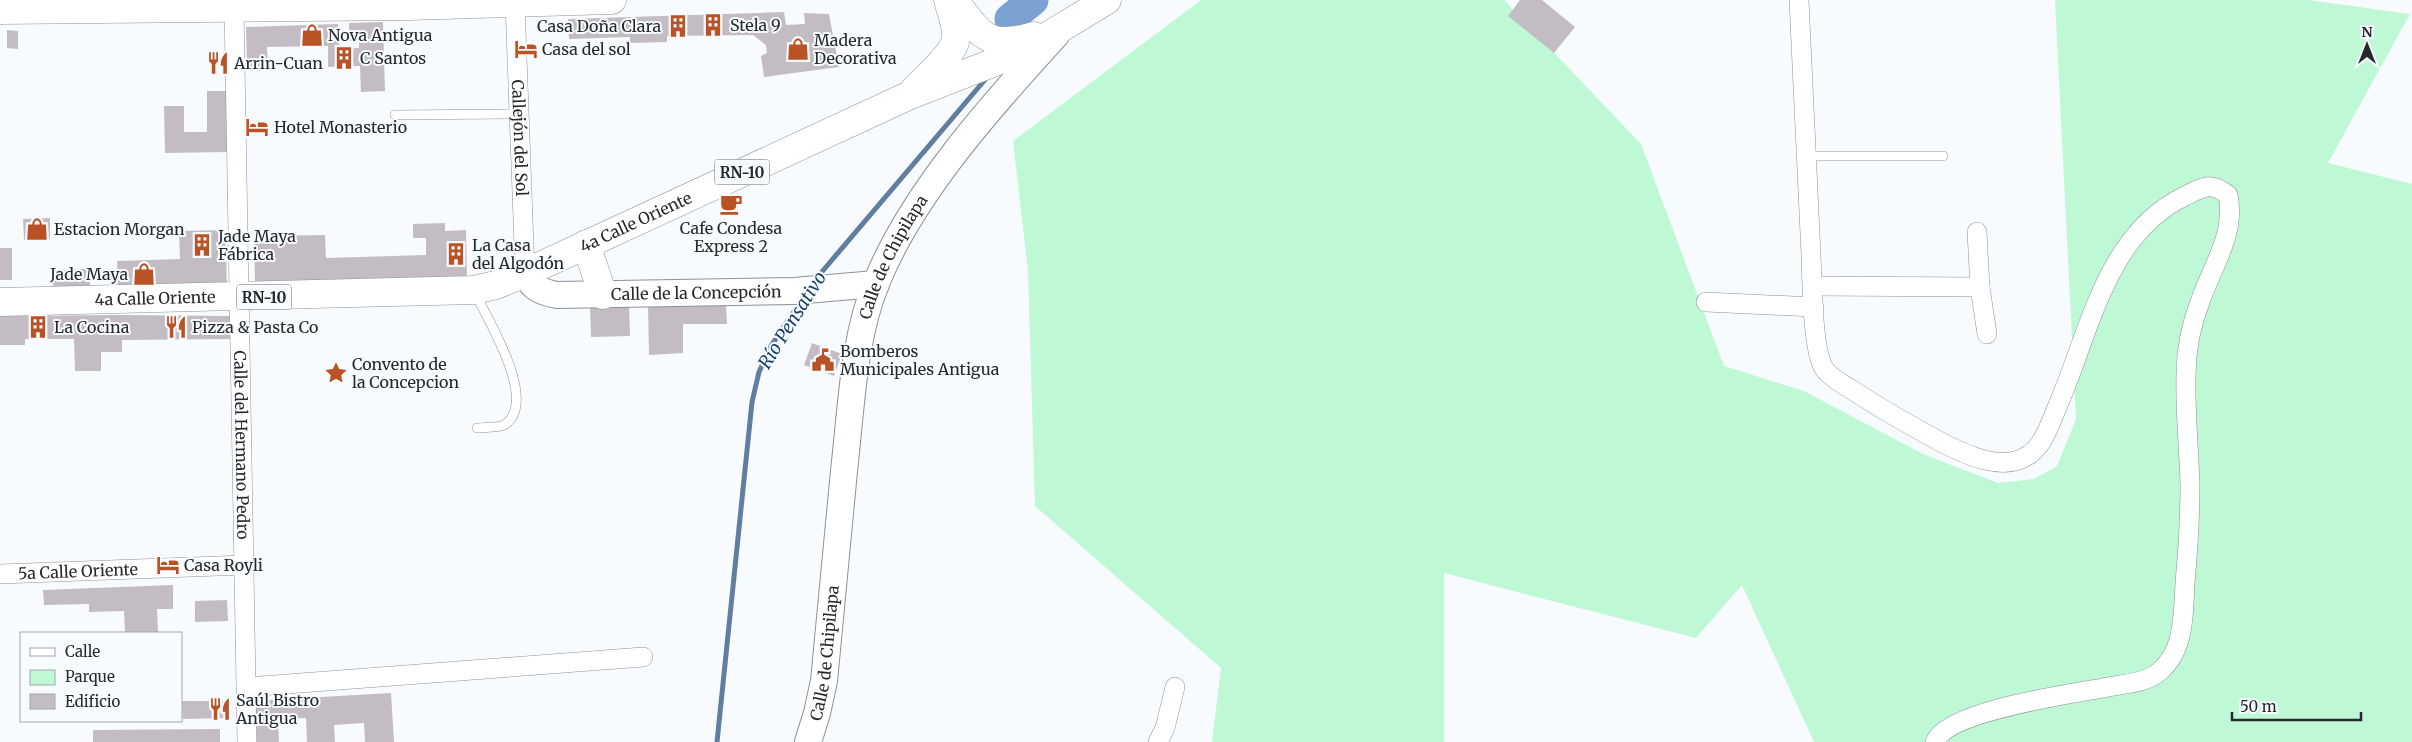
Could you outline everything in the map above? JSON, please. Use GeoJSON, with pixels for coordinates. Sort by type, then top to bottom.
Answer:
{"type":"FeatureCollection","features":[{"type":"Feature","properties":{"kind":"main road"},"geometry":{"type":"LineString","coordinates":[[0,10],[612,0]]}},
{"type":"Feature","properties":{"kind":"main road"},"geometry":{"type":"LineString","coordinates":[[908,96],[952,50],[956,38],[948,0]]}},
{"type":"Feature","properties":{"kind":"main road"},"geometry":{"type":"LineString","coordinates":[[954,0],[995,52]]}},
{"type":"Feature","properties":{"kind":"main road","name":"RN-10"},"geometry":{"type":"LineString","coordinates":[[995,52],[1063,28],[1107,0]]}},
{"type":"Feature","properties":{"kind":"main road","name":"Calle de Chipilapa"},"geometry":{"type":"LineString","coordinates":[[810,741],[824,681],[854,382],[866,313],[876,284],[896,240],[915,208],[986,116],[1063,28]]}},
{"type":"Feature","properties":{"kind":"main road","name":"4a Calle Oriente"},"geometry":{"type":"LineString","coordinates":[[0,302],[239,298],[474,290],[496,285],[908,96],[995,52]]}},
{"type":"Feature","properties":{"kind":"main road"},"geometry":{"type":"LineString","coordinates":[[586,244],[603,294]]}},
{"type":"Feature","properties":{"kind":"main road","name":"Calle de la Concepción"},"geometry":{"type":"LineString","coordinates":[[525,273],[530,283],[536,289],[557,295],[794,291],[876,284]]}},
{"type":"Feature","properties":{"kind":"street"},"geometry":{"type":"LineString","coordinates":[[1799,0],[1818,354],[1824,370],[1834,378],[1898,419],[1949,446],[1992,462],[2011,462],[2030,455],[2044,438],[2069,380],[2102,292],[2118,260],[2137,233],[2158,212],[2182,197],[2206,186],[2218,186],[2228,195],[2231,220],[2226,239],[2200,301],[2189,337],[2186,375],[2190,486],[2187,561],[2178,643],[2170,660],[2159,672],[2142,680],[2047,698],[1973,716],[1954,723],[1937,736],[1935,742]]}},
{"type":"Feature","properties":{"kind":"street","name":"Callejón del Sol"},"geometry":{"type":"LineString","coordinates":[[515,3],[525,273]]}},
{"type":"Feature","properties":{"kind":"street","name":"Calle del Hermano Pedro"},"geometry":{"type":"LineString","coordinates":[[234,7],[248,687],[247,742]]}},
{"type":"Feature","properties":{"kind":"street"},"geometry":{"type":"LineString","coordinates":[[1976,232],[1986,334]]}},
{"type":"Feature","properties":{"kind":"street"},"geometry":{"type":"LineString","coordinates":[[1813,286],[1980,286]]}},
{"type":"Feature","properties":{"kind":"street"},"geometry":{"type":"LineString","coordinates":[[1706,302],[1814,307]]}},
{"type":"Feature","properties":{"kind":"street","name":"5a Calle Oriente"},"geometry":{"type":"LineString","coordinates":[[0,574],[245,565]]}},
{"type":"Feature","properties":{"kind":"street"},"geometry":{"type":"LineString","coordinates":[[248,687],[642,657]]}},
{"type":"Feature","properties":{"kind":"street"},"geometry":{"type":"LineString","coordinates":[[1158,742],[1165,728],[1175,687]]}},
{"type":"Feature","properties":{"kind":"lane"},"geometry":{"type":"LineString","coordinates":[[395,115],[519,114]]}},
{"type":"Feature","properties":{"kind":"lane"},"geometry":{"type":"LineString","coordinates":[[1807,156],[1943,156]]}},
{"type":"Feature","properties":{"kind":"lane"},"geometry":{"type":"LineString","coordinates":[[474,290],[507,355],[516,387],[512,417],[503,426],[477,428]]}},
{"type":"Feature","properties":{"kind":"green space"},"geometry":{"type":"Polygon","coordinates":[[[1201,0],[1504,0],[1641,144],[1724,366],[1804,391],[1923,454],[1998,483],[2034,479],[2057,466],[2076,419],[2055,0],[2308,0],[2410,14],[2328,163],[2412,184],[2412,742],[1814,742],[1742,585],[1696,638],[1444,573],[1444,742],[1212,742],[1221,668],[1035,506],[1028,271],[1013,141],[1201,0]]]}},
{"type":"Feature","properties":{"kind":"building"},"geometry":{"type":"Polygon","coordinates":[[[1520,0],[1542,0],[1575,27],[1554,53],[1508,16],[1520,0]]]}},
{"type":"Feature","properties":{"kind":"building"},"geometry":{"type":"Polygon","coordinates":[[[784,12],[786,25],[805,24],[804,13],[829,14],[839,67],[764,77],[761,56],[767,53],[766,45],[753,35],[667,36],[667,42],[630,43],[630,37],[569,39],[568,19],[784,12]]]}},
{"type":"Feature","properties":{"kind":"building"},"geometry":{"type":"Polygon","coordinates":[[[383,22],[385,91],[361,92],[360,66],[328,67],[328,46],[267,47],[268,67],[247,67],[246,27],[338,24],[339,49],[359,48],[359,40],[349,41],[349,23],[383,22]]]}},
{"type":"Feature","properties":{"kind":"building"},"geometry":{"type":"Polygon","coordinates":[[[7,30],[18,31],[18,49],[7,48],[7,30]]]}},
{"type":"Feature","properties":{"kind":"building"},"geometry":{"type":"Polygon","coordinates":[[[207,91],[229,91],[229,152],[165,153],[164,106],[184,106],[184,132],[207,132],[207,91]]]}},
{"type":"Feature","properties":{"kind":"building","name":"Estacion Morgan"},"geometry":{"type":"Polygon","coordinates":[[[50,218],[50,239],[24,240],[23,219],[50,218]]]}},
{"type":"Feature","properties":{"kind":"building"},"geometry":{"type":"Polygon","coordinates":[[[445,223],[445,231],[466,230],[467,278],[255,285],[254,236],[325,235],[326,258],[426,255],[426,238],[413,238],[413,224],[445,223]]]}},
{"type":"Feature","properties":{"kind":"building","name":"Jade Maya Fábrica"},"geometry":{"type":"Polygon","coordinates":[[[225,230],[227,286],[118,289],[117,261],[180,259],[179,231],[225,230]]]}},
{"type":"Feature","properties":{"kind":"building"},"geometry":{"type":"Polygon","coordinates":[[[0,248],[12,248],[12,280],[0,280],[0,248]]]}},
{"type":"Feature","properties":{"kind":"building"},"geometry":{"type":"Polygon","coordinates":[[[90,269],[90,290],[53,291],[53,270],[90,269]]]}},
{"type":"Feature","properties":{"kind":"building"},"geometry":{"type":"Polygon","coordinates":[[[726,303],[727,324],[683,324],[683,353],[649,355],[648,306],[726,303]]]}},
{"type":"Feature","properties":{"kind":"building"},"geometry":{"type":"Polygon","coordinates":[[[629,304],[630,336],[591,337],[590,305],[629,304]]]}},
{"type":"Feature","properties":{"kind":"building"},"geometry":{"type":"Polygon","coordinates":[[[0,316],[230,316],[230,339],[122,340],[122,352],[101,352],[101,371],[75,371],[74,339],[25,339],[25,345],[0,345],[0,316]]]}},
{"type":"Feature","properties":{"kind":"building","name":"Bomberos Municipales Antigua"},"geometry":{"type":"Polygon","coordinates":[[[812,343],[842,354],[834,376],[804,365],[812,343]]]}},
{"type":"Feature","properties":{"kind":"building"},"geometry":{"type":"Polygon","coordinates":[[[173,585],[173,609],[157,609],[158,632],[125,632],[124,611],[89,612],[89,604],[44,605],[43,590],[173,585]]]}},
{"type":"Feature","properties":{"kind":"building"},"geometry":{"type":"Polygon","coordinates":[[[227,600],[228,621],[195,622],[195,601],[227,600]]]}},
{"type":"Feature","properties":{"kind":"building"},"geometry":{"type":"Polygon","coordinates":[[[391,693],[394,742],[365,742],[364,723],[334,725],[335,742],[307,742],[306,718],[278,719],[279,742],[254,742],[251,701],[391,693]]]}},
{"type":"Feature","properties":{"kind":"building"},"geometry":{"type":"Polygon","coordinates":[[[182,701],[230,701],[230,718],[183,719],[182,701]]]}},
{"type":"Feature","properties":{"kind":"building"},"geometry":{"type":"Polygon","coordinates":[[[220,729],[220,742],[93,742],[93,730],[220,729]]]}},
{"type":"Feature","properties":{"kind":"waterway","name":"Río Pensativo"},"geometry":{"type":"LineString","coordinates":[[1010,19],[1033,0]]}},
{"type":"Feature","properties":{"kind":"waterway","name":"Río Pensativo"},"geometry":{"type":"LineString","coordinates":[[1004,32],[1010,19]]}},
{"type":"Feature","properties":{"kind":"waterway","name":"Río Pensativo"},"geometry":{"type":"LineString","coordinates":[[815,280],[989,75]]}},
{"type":"Feature","properties":{"kind":"waterway","name":"Río Pensativo"},"geometry":{"type":"LineString","coordinates":[[717,742],[752,402],[759,372],[771,346],[802,300]]}},
{"type":"Feature","properties":{"kind":"place","name":"Stela 9"},"geometry":{"type":"Point","coordinates":[713,25]}},
{"type":"Feature","properties":{"kind":"place","name":"Casa Doña Clara"},"geometry":{"type":"Point","coordinates":[678,26]}},
{"type":"Feature","properties":{"kind":"place","name":"Nova Antigua"},"geometry":{"type":"Point","coordinates":[312,35]}},
{"type":"Feature","properties":{"kind":"place","name":"Casa del sol"},"geometry":{"type":"Point","coordinates":[526,49]}},
{"type":"Feature","properties":{"kind":"place","name":"Madera Decorativa"},"geometry":{"type":"Point","coordinates":[798,49]}},
{"type":"Feature","properties":{"kind":"place","name":"C Santos"},"geometry":{"type":"Point","coordinates":[344,58]}},
{"type":"Feature","properties":{"kind":"place","name":"Arrin-Cuan"},"geometry":{"type":"Point","coordinates":[218,63]}},
{"type":"Feature","properties":{"kind":"place","name":"Hotel Monasterio"},"geometry":{"type":"Point","coordinates":[257,127]}},
{"type":"Feature","properties":{"kind":"place","name":"Cafe Condesa Express 2"},"geometry":{"type":"Point","coordinates":[731,204]}},
{"type":"Feature","properties":{"kind":"place","name":"Estacion Morgan"},"geometry":{"type":"Point","coordinates":[37,229]}},
{"type":"Feature","properties":{"kind":"place","name":"Jade Maya Fábrica"},"geometry":{"type":"Point","coordinates":[202,245]}},
{"type":"Feature","properties":{"kind":"place","name":"La Casa del Algodón"},"geometry":{"type":"Point","coordinates":[456,254]}},
{"type":"Feature","properties":{"kind":"place","name":"Jade Maya"},"geometry":{"type":"Point","coordinates":[144,274]}},
{"type":"Feature","properties":{"kind":"place","name":"La Cocina"},"geometry":{"type":"Point","coordinates":[38,327]}},
{"type":"Feature","properties":{"kind":"place","name":"Pizza & Pasta Co"},"geometry":{"type":"Point","coordinates":[176,327]}},
{"type":"Feature","properties":{"kind":"place","name":"Bomberos Municipales Antigua"},"geometry":{"type":"Point","coordinates":[823,360]}},
{"type":"Feature","properties":{"kind":"place","name":"Convento de la Concepcion"},"geometry":{"type":"Point","coordinates":[336,373]}},
{"type":"Feature","properties":{"kind":"place","name":"Casa Royli"},"geometry":{"type":"Point","coordinates":[168,565]}},
{"type":"Feature","properties":{"kind":"place","name":"Saúl Bistro Antigua"},"geometry":{"type":"Point","coordinates":[220,709]}}]}
